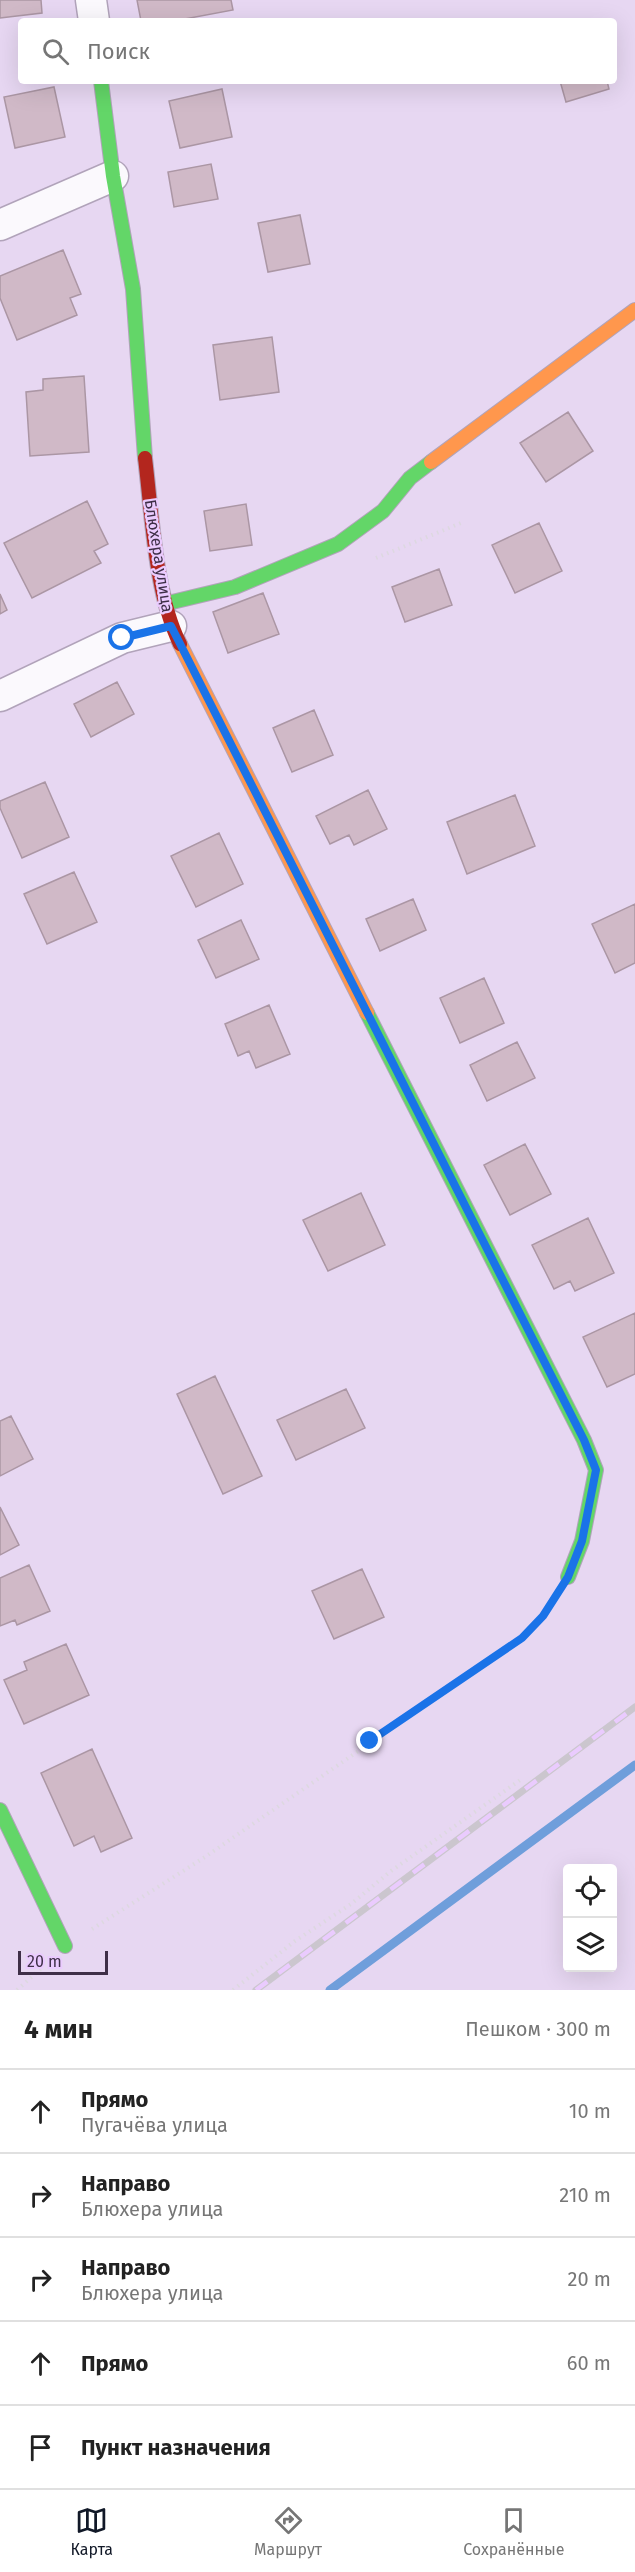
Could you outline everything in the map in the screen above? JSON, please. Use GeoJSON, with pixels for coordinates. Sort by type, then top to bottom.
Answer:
{"type":"FeatureCollection","features":[{"type":"Feature","properties":{"kind":"street"},"geometry":{"type":"LineString","coordinates":[[91,0],[94,18]]}},
{"type":"Feature","properties":{"kind":"street","name":"Блюхера улица"},"geometry":{"type":"LineString","coordinates":[[101,84],[113,176],[133,289],[141,426],[157,557],[169,615],[584,1440],[596,1470],[582,1541],[568,1577]]}},
{"type":"Feature","properties":{"kind":"street"},"geometry":{"type":"LineString","coordinates":[[0,225],[113,176]]}},
{"type":"Feature","properties":{"kind":"street"},"geometry":{"type":"LineString","coordinates":[[0,696],[169,615],[338,543],[383,511],[411,478],[635,310]]}},
{"type":"Feature","properties":{"kind":"street"},"geometry":{"type":"LineString","coordinates":[[0,1810],[65,1946]]}},
{"type":"Feature","properties":{"kind":"path"},"geometry":{"type":"LineString","coordinates":[[17,1990],[65,1946],[205,1857],[522,1638],[543,1616],[568,1577]]}},
{"type":"Feature","properties":{"kind":"path"},"geometry":{"type":"LineString","coordinates":[[233,1990],[294,1941],[351,1904],[391,1871],[523,1778]]}},
{"type":"Feature","properties":{"kind":"building"},"geometry":{"type":"Polygon","coordinates":[[[0,0],[41,0],[42,13],[0,18],[0,0]]]}},
{"type":"Feature","properties":{"kind":"building"},"geometry":{"type":"Polygon","coordinates":[[[137,0],[231,0],[233,10],[190,18],[140,18],[137,0]]]}},
{"type":"Feature","properties":{"kind":"building"},"geometry":{"type":"Polygon","coordinates":[[[561,84],[608,84],[609,89],[566,102],[561,84]]]}},
{"type":"Feature","properties":{"kind":"building"},"geometry":{"type":"Polygon","coordinates":[[[54,87],[65,137],[15,148],[4,97],[54,87]]]}},
{"type":"Feature","properties":{"kind":"building"},"geometry":{"type":"Polygon","coordinates":[[[222,89],[232,137],[180,148],[169,101],[222,89]]]}},
{"type":"Feature","properties":{"kind":"building"},"geometry":{"type":"Polygon","coordinates":[[[211,164],[218,199],[174,207],[168,172],[211,164]]]}},
{"type":"Feature","properties":{"kind":"building"},"geometry":{"type":"Polygon","coordinates":[[[300,215],[310,264],[268,272],[258,223],[300,215]]]}},
{"type":"Feature","properties":{"kind":"building"},"geometry":{"type":"Polygon","coordinates":[[[63,250],[81,294],[70,298],[77,315],[17,340],[0,298],[0,276],[63,250]]]}},
{"type":"Feature","properties":{"kind":"building"},"geometry":{"type":"Polygon","coordinates":[[[272,337],[279,392],[220,400],[213,345],[272,337]]]}},
{"type":"Feature","properties":{"kind":"building"},"geometry":{"type":"Polygon","coordinates":[[[84,376],[89,452],[30,456],[26,392],[43,390],[43,379],[84,376]]]}},
{"type":"Feature","properties":{"kind":"building"},"geometry":{"type":"Polygon","coordinates":[[[568,412],[593,451],[546,482],[520,443],[568,412]]]}},
{"type":"Feature","properties":{"kind":"building"},"geometry":{"type":"Polygon","coordinates":[[[87,501],[108,544],[94,551],[101,563],[32,598],[4,543],[87,501]]]}},
{"type":"Feature","properties":{"kind":"building"},"geometry":{"type":"Polygon","coordinates":[[[246,504],[252,545],[210,551],[204,511],[246,504]]]}},
{"type":"Feature","properties":{"kind":"building"},"geometry":{"type":"Polygon","coordinates":[[[539,523],[562,571],[515,593],[492,545],[539,523]]]}},
{"type":"Feature","properties":{"kind":"building"},"geometry":{"type":"Polygon","coordinates":[[[439,569],[452,605],[405,622],[392,587],[439,569]]]}},
{"type":"Feature","properties":{"kind":"building"},"geometry":{"type":"Polygon","coordinates":[[[263,593],[279,634],[228,653],[213,612],[263,593]]]}},
{"type":"Feature","properties":{"kind":"building"},"geometry":{"type":"Polygon","coordinates":[[[0,594],[7,610],[0,614],[0,594]]]}},
{"type":"Feature","properties":{"kind":"building"},"geometry":{"type":"Polygon","coordinates":[[[117,682],[134,714],[91,737],[74,704],[117,682]]]}},
{"type":"Feature","properties":{"kind":"building"},"geometry":{"type":"Polygon","coordinates":[[[314,710],[333,755],[292,772],[273,728],[314,710]]]}},
{"type":"Feature","properties":{"kind":"building"},"geometry":{"type":"Polygon","coordinates":[[[45,782],[69,837],[22,858],[0,808],[0,801],[45,782]]]}},
{"type":"Feature","properties":{"kind":"building"},"geometry":{"type":"Polygon","coordinates":[[[368,790],[387,829],[354,845],[349,835],[330,844],[316,816],[368,790]]]}},
{"type":"Feature","properties":{"kind":"building"},"geometry":{"type":"Polygon","coordinates":[[[515,795],[535,846],[467,874],[447,822],[515,795]]]}},
{"type":"Feature","properties":{"kind":"building"},"geometry":{"type":"Polygon","coordinates":[[[219,833],[243,884],[196,907],[171,856],[219,833]]]}},
{"type":"Feature","properties":{"kind":"building"},"geometry":{"type":"Polygon","coordinates":[[[74,872],[97,922],[47,944],[24,894],[74,872]]]}},
{"type":"Feature","properties":{"kind":"building"},"geometry":{"type":"Polygon","coordinates":[[[413,899],[426,930],[380,951],[366,919],[413,899]]]}},
{"type":"Feature","properties":{"kind":"building"},"geometry":{"type":"Polygon","coordinates":[[[635,904],[635,963],[615,973],[592,924],[635,904]]]}},
{"type":"Feature","properties":{"kind":"building"},"geometry":{"type":"Polygon","coordinates":[[[241,920],[259,959],[216,978],[198,940],[241,920]]]}},
{"type":"Feature","properties":{"kind":"building"},"geometry":{"type":"Polygon","coordinates":[[[484,978],[504,1023],[460,1043],[440,998],[484,978]]]}},
{"type":"Feature","properties":{"kind":"building"},"geometry":{"type":"Polygon","coordinates":[[[269,1005],[290,1054],[256,1068],[249,1051],[238,1056],[225,1024],[269,1005]]]}},
{"type":"Feature","properties":{"kind":"building"},"geometry":{"type":"Polygon","coordinates":[[[517,1042],[535,1078],[487,1101],[470,1065],[517,1042]]]}},
{"type":"Feature","properties":{"kind":"building"},"geometry":{"type":"Polygon","coordinates":[[[525,1144],[551,1194],[510,1215],[484,1165],[525,1144]]]}},
{"type":"Feature","properties":{"kind":"building"},"geometry":{"type":"Polygon","coordinates":[[[361,1193],[385,1245],[328,1271],[303,1220],[361,1193]]]}},
{"type":"Feature","properties":{"kind":"building"},"geometry":{"type":"Polygon","coordinates":[[[588,1218],[614,1273],[575,1291],[570,1281],[554,1289],[532,1245],[588,1218]]]}},
{"type":"Feature","properties":{"kind":"building"},"geometry":{"type":"Polygon","coordinates":[[[635,1313],[635,1374],[607,1387],[583,1337],[635,1313]]]}},
{"type":"Feature","properties":{"kind":"building"},"geometry":{"type":"Polygon","coordinates":[[[215,1376],[262,1476],[223,1494],[177,1394],[215,1376]]]}},
{"type":"Feature","properties":{"kind":"building"},"geometry":{"type":"Polygon","coordinates":[[[346,1389],[365,1428],[296,1460],[277,1420],[346,1389]]]}},
{"type":"Feature","properties":{"kind":"building"},"geometry":{"type":"Polygon","coordinates":[[[11,1416],[33,1459],[0,1476],[0,1421],[11,1416]]]}},
{"type":"Feature","properties":{"kind":"building"},"geometry":{"type":"Polygon","coordinates":[[[0,1507],[19,1545],[0,1555],[0,1507]]]}},
{"type":"Feature","properties":{"kind":"building"},"geometry":{"type":"Polygon","coordinates":[[[29,1565],[50,1611],[17,1625],[15,1620],[0,1626],[0,1578],[29,1565]]]}},
{"type":"Feature","properties":{"kind":"building"},"geometry":{"type":"Polygon","coordinates":[[[362,1569],[384,1617],[334,1639],[312,1591],[362,1569]]]}},
{"type":"Feature","properties":{"kind":"building"},"geometry":{"type":"Polygon","coordinates":[[[66,1644],[89,1695],[24,1724],[4,1680],[27,1670],[24,1662],[66,1644]]]}},
{"type":"Feature","properties":{"kind":"building"},"geometry":{"type":"Polygon","coordinates":[[[92,1749],[132,1838],[101,1852],[94,1836],[74,1846],[41,1773],[92,1749]]]}},
{"type":"Feature","properties":{"kind":"waterway"},"geometry":{"type":"LineString","coordinates":[[330,1990],[635,1765]]}},
{"type":"Feature","properties":{"kind":"railway"},"geometry":{"type":"LineString","coordinates":[[256,1990],[635,1707]]}},
{"type":"Feature","properties":{"kind":"traffic: fast"},"geometry":{"type":"LineString","coordinates":[[101,84],[113,176],[133,289],[145,458]]}},
{"type":"Feature","properties":{"kind":"traffic: fast"},"geometry":{"type":"LineString","coordinates":[[168,603],[235,587],[338,544],[383,511],[410,478],[431,462]]}},
{"type":"Feature","properties":{"kind":"traffic: fast"},"geometry":{"type":"LineString","coordinates":[[367,1013],[584,1440],[596,1470],[582,1541],[568,1577]]}},
{"type":"Feature","properties":{"kind":"traffic: fast"},"geometry":{"type":"LineString","coordinates":[[0,1810],[65,1946]]}},
{"type":"Feature","properties":{"kind":"traffic: slow"},"geometry":{"type":"LineString","coordinates":[[431,462],[635,310]]}},
{"type":"Feature","properties":{"kind":"traffic: slow"},"geometry":{"type":"LineString","coordinates":[[180,644],[367,1013]]}},
{"type":"Feature","properties":{"kind":"traffic: jam"},"geometry":{"type":"LineString","coordinates":[[145,458],[160,578],[165,602],[180,644]]}},
{"type":"Feature","properties":{"kind":"route"},"geometry":{"type":"LineString","coordinates":[[122,638],[171,626],[584,1440],[596,1470],[582,1541],[568,1577],[543,1616],[522,1638],[370,1741]]}}]}
